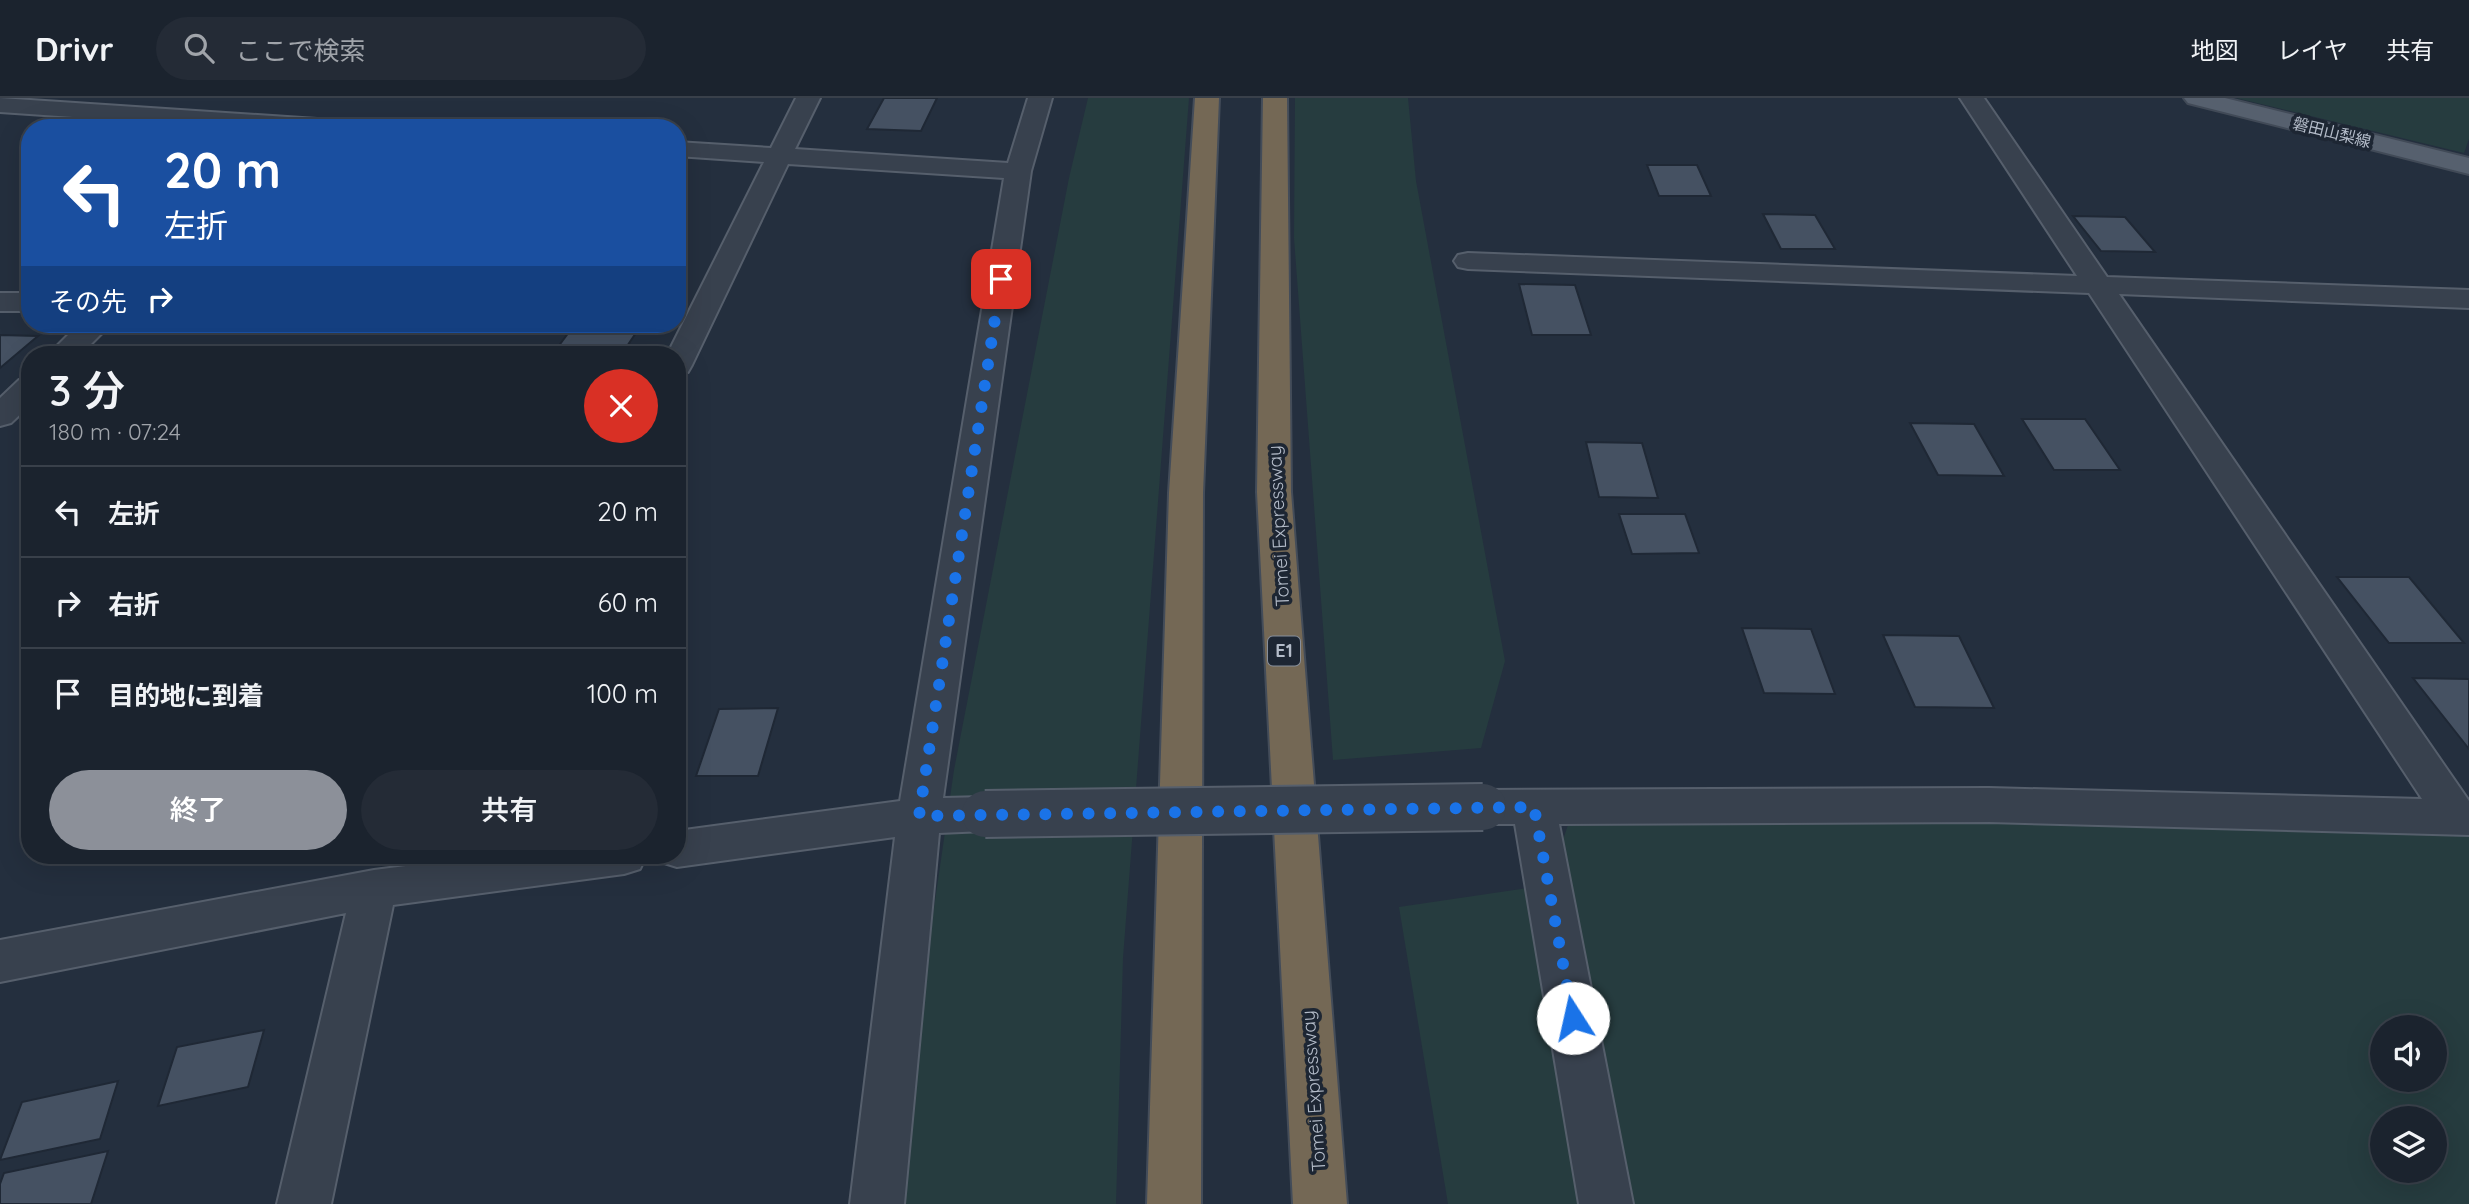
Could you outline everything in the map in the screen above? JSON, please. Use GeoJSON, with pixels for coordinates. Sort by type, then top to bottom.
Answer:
{"type":"FeatureCollection","features":[{"type":"Feature","properties":{"kind":"highway"},"geometry":{"type":"LineString","coordinates":[[1174,1204],[1186,493],[1207,98]]}},
{"type":"Feature","properties":{"kind":"highway","name":"Tomei Expressway"},"geometry":{"type":"LineString","coordinates":[[1275,98],[1274,492],[1320,1204]]}},
{"type":"Feature","properties":{"kind":"main road","name":"磐田山梨線"},"geometry":{"type":"LineString","coordinates":[[2196,98],[2469,166]]}},
{"type":"Feature","properties":{"kind":"street"},"geometry":{"type":"LineString","coordinates":[[686,347],[807,98]]}},
{"type":"Feature","properties":{"kind":"street"},"geometry":{"type":"LineString","coordinates":[[877,1204],[919,816],[1018,171],[1040,98]]}},
{"type":"Feature","properties":{"kind":"street"},"geometry":{"type":"LineString","coordinates":[[1972,98],[2463,818]]}},
{"type":"Feature","properties":{"kind":"street"},"geometry":{"type":"LineString","coordinates":[[0,105],[202,119]]}},
{"type":"Feature","properties":{"kind":"street"},"geometry":{"type":"LineString","coordinates":[[310,119],[322,107]]}},
{"type":"Feature","properties":{"kind":"street"},"geometry":{"type":"LineString","coordinates":[[686,150],[1018,171]]}},
{"type":"Feature","properties":{"kind":"street"},"geometry":{"type":"LineString","coordinates":[[1468,261],[2469,299]]}},
{"type":"Feature","properties":{"kind":"street"},"geometry":{"type":"LineString","coordinates":[[0,302],[21,302]]}},
{"type":"Feature","properties":{"kind":"street"},"geometry":{"type":"LineString","coordinates":[[73,346],[86,333]]}},
{"type":"Feature","properties":{"kind":"street"},"geometry":{"type":"LineString","coordinates":[[0,416],[21,396]]}},
{"type":"Feature","properties":{"kind":"street"},"geometry":{"type":"LineString","coordinates":[[686,848],[919,816],[985,814],[1483,807],[1989,805],[2463,818]]}},
{"type":"Feature","properties":{"kind":"street"},"geometry":{"type":"LineString","coordinates":[[1534,807],[1606,1204]]}},
{"type":"Feature","properties":{"kind":"street"},"geometry":{"type":"LineString","coordinates":[[0,961],[374,889],[429,869],[504,864]]}},
{"type":"Feature","properties":{"kind":"street"},"geometry":{"type":"LineString","coordinates":[[304,1204],[374,889]]}},
{"type":"Feature","properties":{"kind":"green space"},"geometry":{"type":"Polygon","coordinates":[[[1088,98],[1189,98],[1123,958],[1116,1204],[891,1204],[954,770],[1069,178],[1088,98]]]}},
{"type":"Feature","properties":{"kind":"green space"},"geometry":{"type":"Polygon","coordinates":[[[1295,98],[1408,98],[1416,181],[1505,661],[1481,748],[1333,760],[1294,238],[1295,98]]]}},
{"type":"Feature","properties":{"kind":"green space"},"geometry":{"type":"Polygon","coordinates":[[[2236,98],[2469,98],[2469,139],[2464,153],[2236,98]]]}},
{"type":"Feature","properties":{"kind":"green space"},"geometry":{"type":"Polygon","coordinates":[[[1574,807],[2469,826],[2469,1204],[1448,1204],[1399,907],[1548,885],[1574,807]]]}},
{"type":"Feature","properties":{"kind":"building"},"geometry":{"type":"Polygon","coordinates":[[[884,98],[937,98],[921,131],[867,129],[884,98]]]}},
{"type":"Feature","properties":{"kind":"building"},"geometry":{"type":"Polygon","coordinates":[[[1647,165],[1697,165],[1711,196],[1659,196],[1647,165]]]}},
{"type":"Feature","properties":{"kind":"building"},"geometry":{"type":"Polygon","coordinates":[[[1763,214],[1815,215],[1835,249],[1781,249],[1763,214]]]}},
{"type":"Feature","properties":{"kind":"building"},"geometry":{"type":"Polygon","coordinates":[[[2073,216],[2125,217],[2155,252],[2101,251],[2073,216]]]}},
{"type":"Feature","properties":{"kind":"building"},"geometry":{"type":"Polygon","coordinates":[[[1519,284],[1575,285],[1591,335],[1532,335],[1519,284]]]}},
{"type":"Feature","properties":{"kind":"building"},"geometry":{"type":"Polygon","coordinates":[[[568,333],[636,333],[627,346],[559,346],[568,333]]]}},
{"type":"Feature","properties":{"kind":"building"},"geometry":{"type":"Polygon","coordinates":[[[0,335],[38,336],[26,346],[21,346],[21,350],[0,368],[0,335]]]}},
{"type":"Feature","properties":{"kind":"building"},"geometry":{"type":"Polygon","coordinates":[[[2022,419],[2085,419],[2120,470],[2054,470],[2022,419]]]}},
{"type":"Feature","properties":{"kind":"building"},"geometry":{"type":"Polygon","coordinates":[[[1910,423],[1974,424],[2004,476],[1938,475],[1910,423]]]}},
{"type":"Feature","properties":{"kind":"building"},"geometry":{"type":"Polygon","coordinates":[[[1586,442],[1642,443],[1658,498],[1599,497],[1586,442]]]}},
{"type":"Feature","properties":{"kind":"building"},"geometry":{"type":"Polygon","coordinates":[[[1619,514],[1685,514],[1699,553],[1632,554],[1619,514]]]}},
{"type":"Feature","properties":{"kind":"building"},"geometry":{"type":"Polygon","coordinates":[[[2337,577],[2409,577],[2464,643],[2389,643],[2337,577]]]}},
{"type":"Feature","properties":{"kind":"building"},"geometry":{"type":"Polygon","coordinates":[[[1742,628],[1811,629],[1835,694],[1764,693],[1742,628]]]}},
{"type":"Feature","properties":{"kind":"building"},"geometry":{"type":"Polygon","coordinates":[[[1883,635],[1959,636],[1994,708],[1915,707],[1883,635]]]}},
{"type":"Feature","properties":{"kind":"building"},"geometry":{"type":"Polygon","coordinates":[[[2413,678],[2469,679],[2469,749],[2413,678]]]}},
{"type":"Feature","properties":{"kind":"building"},"geometry":{"type":"Polygon","coordinates":[[[778,708],[758,776],[696,776],[719,709],[778,708]]]}},
{"type":"Feature","properties":{"kind":"building"},"geometry":{"type":"Polygon","coordinates":[[[264,1030],[248,1087],[158,1106],[177,1047],[264,1030]]]}},
{"type":"Feature","properties":{"kind":"building"},"geometry":{"type":"Polygon","coordinates":[[[118,1081],[100,1139],[0,1160],[22,1102],[118,1081]]]}},
{"type":"Feature","properties":{"kind":"building"},"geometry":{"type":"Polygon","coordinates":[[[108,1151],[91,1204],[0,1204],[0,1184],[4,1173],[108,1151]]]}},
{"type":"Feature","properties":{"kind":"route"},"geometry":{"type":"LineString","coordinates":[[1001,279],[919,816],[1534,807],[1573,1018]]}}]}
